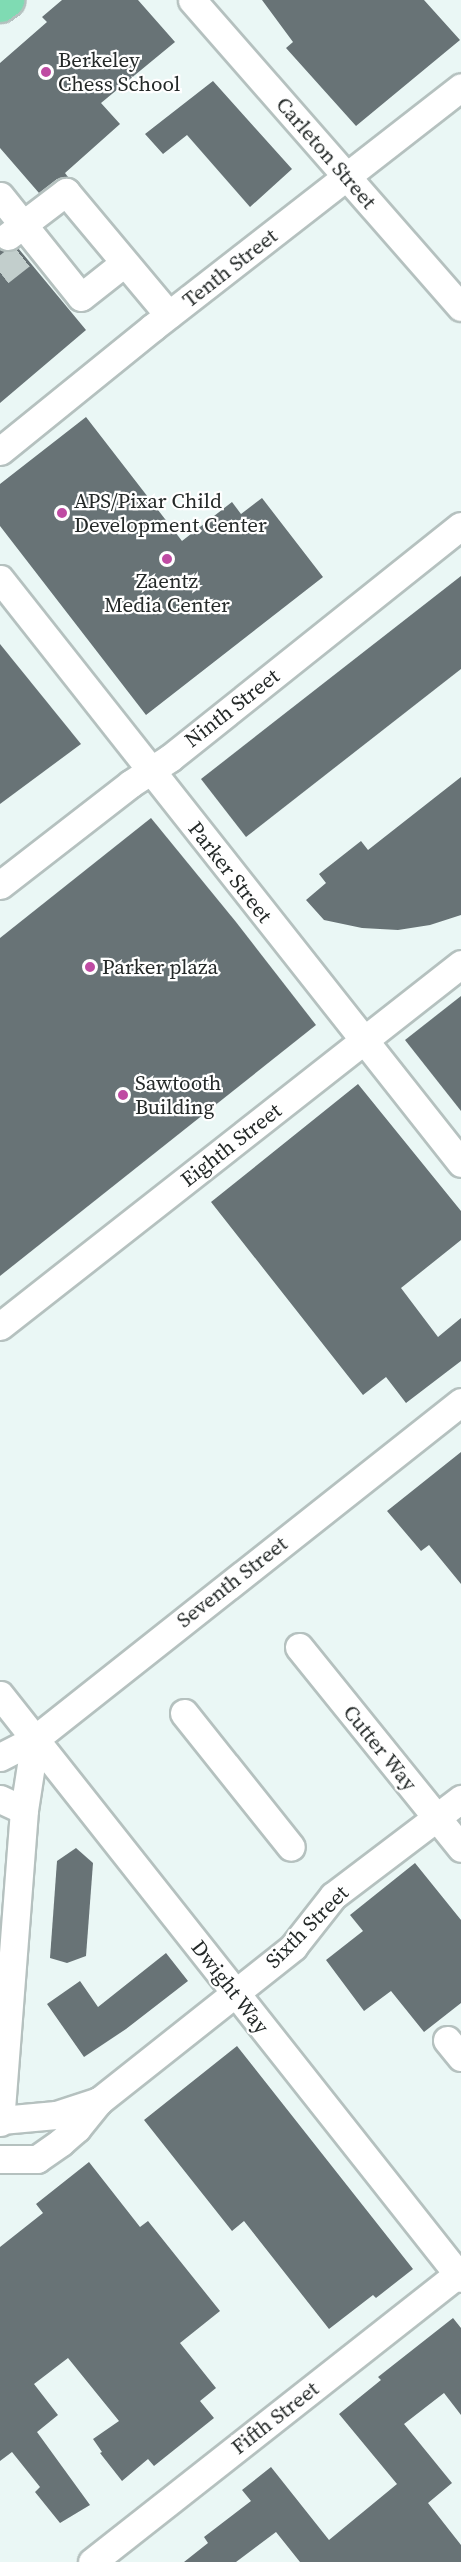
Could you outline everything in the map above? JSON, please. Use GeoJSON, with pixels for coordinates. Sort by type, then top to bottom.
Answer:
{"type":"FeatureCollection","features":[{"type":"Feature","properties":{"kind":"main road"},"geometry":{"type":"LineString","coordinates":[[0,5],[7,0]]}},
{"type":"Feature","properties":{"kind":"street","name":"Carleton Street"},"geometry":{"type":"LineString","coordinates":[[192,0],[461,307]]}},
{"type":"Feature","properties":{"kind":"street","name":"Tenth Street"},"geometry":{"type":"LineString","coordinates":[[0,451],[169,315],[461,87]]}},
{"type":"Feature","properties":{"kind":"street"},"geometry":{"type":"LineString","coordinates":[[23,239],[66,192],[169,315]]}},
{"type":"Feature","properties":{"kind":"street"},"geometry":{"type":"LineString","coordinates":[[0,196],[23,239],[81,297],[124,262]]}},
{"type":"Feature","properties":{"kind":"street","name":"Ninth Street"},"geometry":{"type":"LineString","coordinates":[[0,885],[150,771],[461,526]]}},
{"type":"Feature","properties":{"kind":"street","name":"Parker Street"},"geometry":{"type":"LineString","coordinates":[[0,579],[461,1163]]}},
{"type":"Feature","properties":{"kind":"street","name":"Eighth Street"},"geometry":{"type":"LineString","coordinates":[[0,1326],[461,964]]}},
{"type":"Feature","properties":{"kind":"street","name":"Seventh Street"},"geometry":{"type":"LineString","coordinates":[[0,1757],[34,1739],[461,1402]]}},
{"type":"Feature","properties":{"kind":"street","name":"Cutter Way"},"geometry":{"type":"LineString","coordinates":[[299,1647],[461,1848]]}},
{"type":"Feature","properties":{"kind":"street","name":"Dwight Way"},"geometry":{"type":"LineString","coordinates":[[0,1695],[460,2276]]}},
{"type":"Feature","properties":{"kind":"street"},"geometry":{"type":"LineString","coordinates":[[184,1713],[291,1847]]}},
{"type":"Feature","properties":{"kind":"street"},"geometry":{"type":"LineString","coordinates":[[0,2121],[24,1810],[34,1739]]}},
{"type":"Feature","properties":{"kind":"street"},"geometry":{"type":"LineString","coordinates":[[0,1799],[24,1810]]}},
{"type":"Feature","properties":{"kind":"street","name":"Sixth Street"},"geometry":{"type":"LineString","coordinates":[[0,2159],[37,2160],[77,2128],[99,2101],[293,1947],[333,1896],[461,1799]]}},
{"type":"Feature","properties":{"kind":"street","name":"Sixth Street"},"geometry":{"type":"LineString","coordinates":[[0,2121],[56,2115],[99,2101]]}},
{"type":"Feature","properties":{"kind":"street","name":"Fifth Street"},"geometry":{"type":"LineString","coordinates":[[92,2562],[460,2276]]}},
{"type":"Feature","properties":{"kind":"building"},"geometry":{"type":"Polygon","coordinates":[[[62,0],[138,0],[175,42],[101,103],[120,124],[65,173],[68,177],[57,179],[39,193],[0,148],[0,63],[47,22],[42,17],[62,0]]]}},
{"type":"Feature","properties":{"kind":"building"},"geometry":{"type":"Polygon","coordinates":[[[262,0],[424,0],[460,40],[356,126],[286,48],[293,42],[262,0]]]}},
{"type":"Feature","properties":{"kind":"building"},"geometry":{"type":"Polygon","coordinates":[[[213,81],[292,169],[250,207],[187,135],[163,154],[145,134],[213,81]]]}},
{"type":"Feature","properties":{"kind":"building"},"geometry":{"type":"Polygon","coordinates":[[[18,248],[86,330],[0,403],[0,249],[9,252],[18,248]]]}},
{"type":"Feature","properties":{"kind":"building","name":"Zaentz Media Center"},"geometry":{"type":"Polygon","coordinates":[[[86,417],[182,541],[232,502],[241,514],[262,498],[323,577],[146,715],[0,526],[0,484],[86,417]]]}},
{"type":"Feature","properties":{"kind":"building"},"geometry":{"type":"Polygon","coordinates":[[[461,576],[461,669],[246,837],[201,779],[461,576]]]}},
{"type":"Feature","properties":{"kind":"building"},"geometry":{"type":"Polygon","coordinates":[[[0,644],[81,744],[0,804],[0,644]]]}},
{"type":"Feature","properties":{"kind":"building"},"geometry":{"type":"Polygon","coordinates":[[[461,777],[461,915],[430,925],[398,930],[362,928],[324,920],[306,900],[326,883],[319,874],[361,841],[368,850],[461,777]]]}},
{"type":"Feature","properties":{"kind":"building"},"geometry":{"type":"Polygon","coordinates":[[[151,818],[316,1025],[0,1276],[0,938],[151,818]]]}},
{"type":"Feature","properties":{"kind":"building"},"geometry":{"type":"Polygon","coordinates":[[[461,996],[461,1111],[405,1040],[461,996]]]}},
{"type":"Feature","properties":{"kind":"building"},"geometry":{"type":"Polygon","coordinates":[[[358,1084],[461,1211],[461,1240],[401,1288],[438,1337],[461,1318],[461,1361],[406,1403],[386,1377],[363,1395],[211,1202],[358,1084]]]}},
{"type":"Feature","properties":{"kind":"building"},"geometry":{"type":"Polygon","coordinates":[[[461,1452],[461,1584],[429,1545],[421,1551],[387,1511],[461,1452]]]}},
{"type":"Feature","properties":{"kind":"building"},"geometry":{"type":"Polygon","coordinates":[[[76,1848],[93,1863],[86,1956],[67,1963],[50,1958],[57,1861],[76,1848]]]}},
{"type":"Feature","properties":{"kind":"building"},"geometry":{"type":"Polygon","coordinates":[[[415,1863],[461,1920],[461,2003],[424,2032],[391,1991],[364,2011],[326,1960],[363,1931],[350,1915],[415,1863]]]}},
{"type":"Feature","properties":{"kind":"building"},"geometry":{"type":"Polygon","coordinates":[[[166,1953],[188,1981],[126,2029],[84,2057],[47,2004],[80,1981],[98,2007],[166,1953]]]}},
{"type":"Feature","properties":{"kind":"building"},"geometry":{"type":"Polygon","coordinates":[[[237,2046],[413,2269],[376,2298],[373,2295],[329,2329],[244,2221],[232,2231],[144,2120],[237,2046]]]}},
{"type":"Feature","properties":{"kind":"building"},"geometry":{"type":"Polygon","coordinates":[[[89,2162],[140,2227],[148,2221],[220,2311],[180,2343],[216,2388],[200,2401],[214,2418],[154,2466],[148,2459],[122,2481],[100,2453],[102,2452],[93,2439],[119,2421],[68,2358],[34,2384],[58,2415],[37,2432],[90,2505],[60,2523],[35,2492],[40,2487],[12,2452],[0,2461],[0,2247],[43,2213],[36,2204],[89,2162]]]}},
{"type":"Feature","properties":{"kind":"building"},"geometry":{"type":"Polygon","coordinates":[[[453,2318],[461,2328],[461,2415],[444,2393],[404,2424],[452,2483],[428,2503],[461,2545],[461,2562],[300,2562],[276,2532],[236,2562],[184,2562],[208,2543],[204,2537],[251,2501],[242,2490],[271,2467],[329,2540],[397,2484],[339,2414],[381,2380],[378,2377],[453,2318]]]}},
{"type":"Feature","properties":{"kind":"tunnel"},"geometry":{"type":"LineString","coordinates":[[0,272],[23,254]]}},
{"type":"Feature","properties":{"kind":"place","name":"Berkeley Chess School"},"geometry":{"type":"Point","coordinates":[46,72]}},
{"type":"Feature","properties":{"kind":"place","name":"APS/Pixar Child Development Center"},"geometry":{"type":"Point","coordinates":[62,513]}},
{"type":"Feature","properties":{"kind":"place","name":"Zaentz Media Center"},"geometry":{"type":"Point","coordinates":[167,559]}},
{"type":"Feature","properties":{"kind":"place","name":"Parker plaza"},"geometry":{"type":"Point","coordinates":[90,967]}},
{"type":"Feature","properties":{"kind":"place","name":"Sawtooth Building"},"geometry":{"type":"Point","coordinates":[123,1095]}}]}
